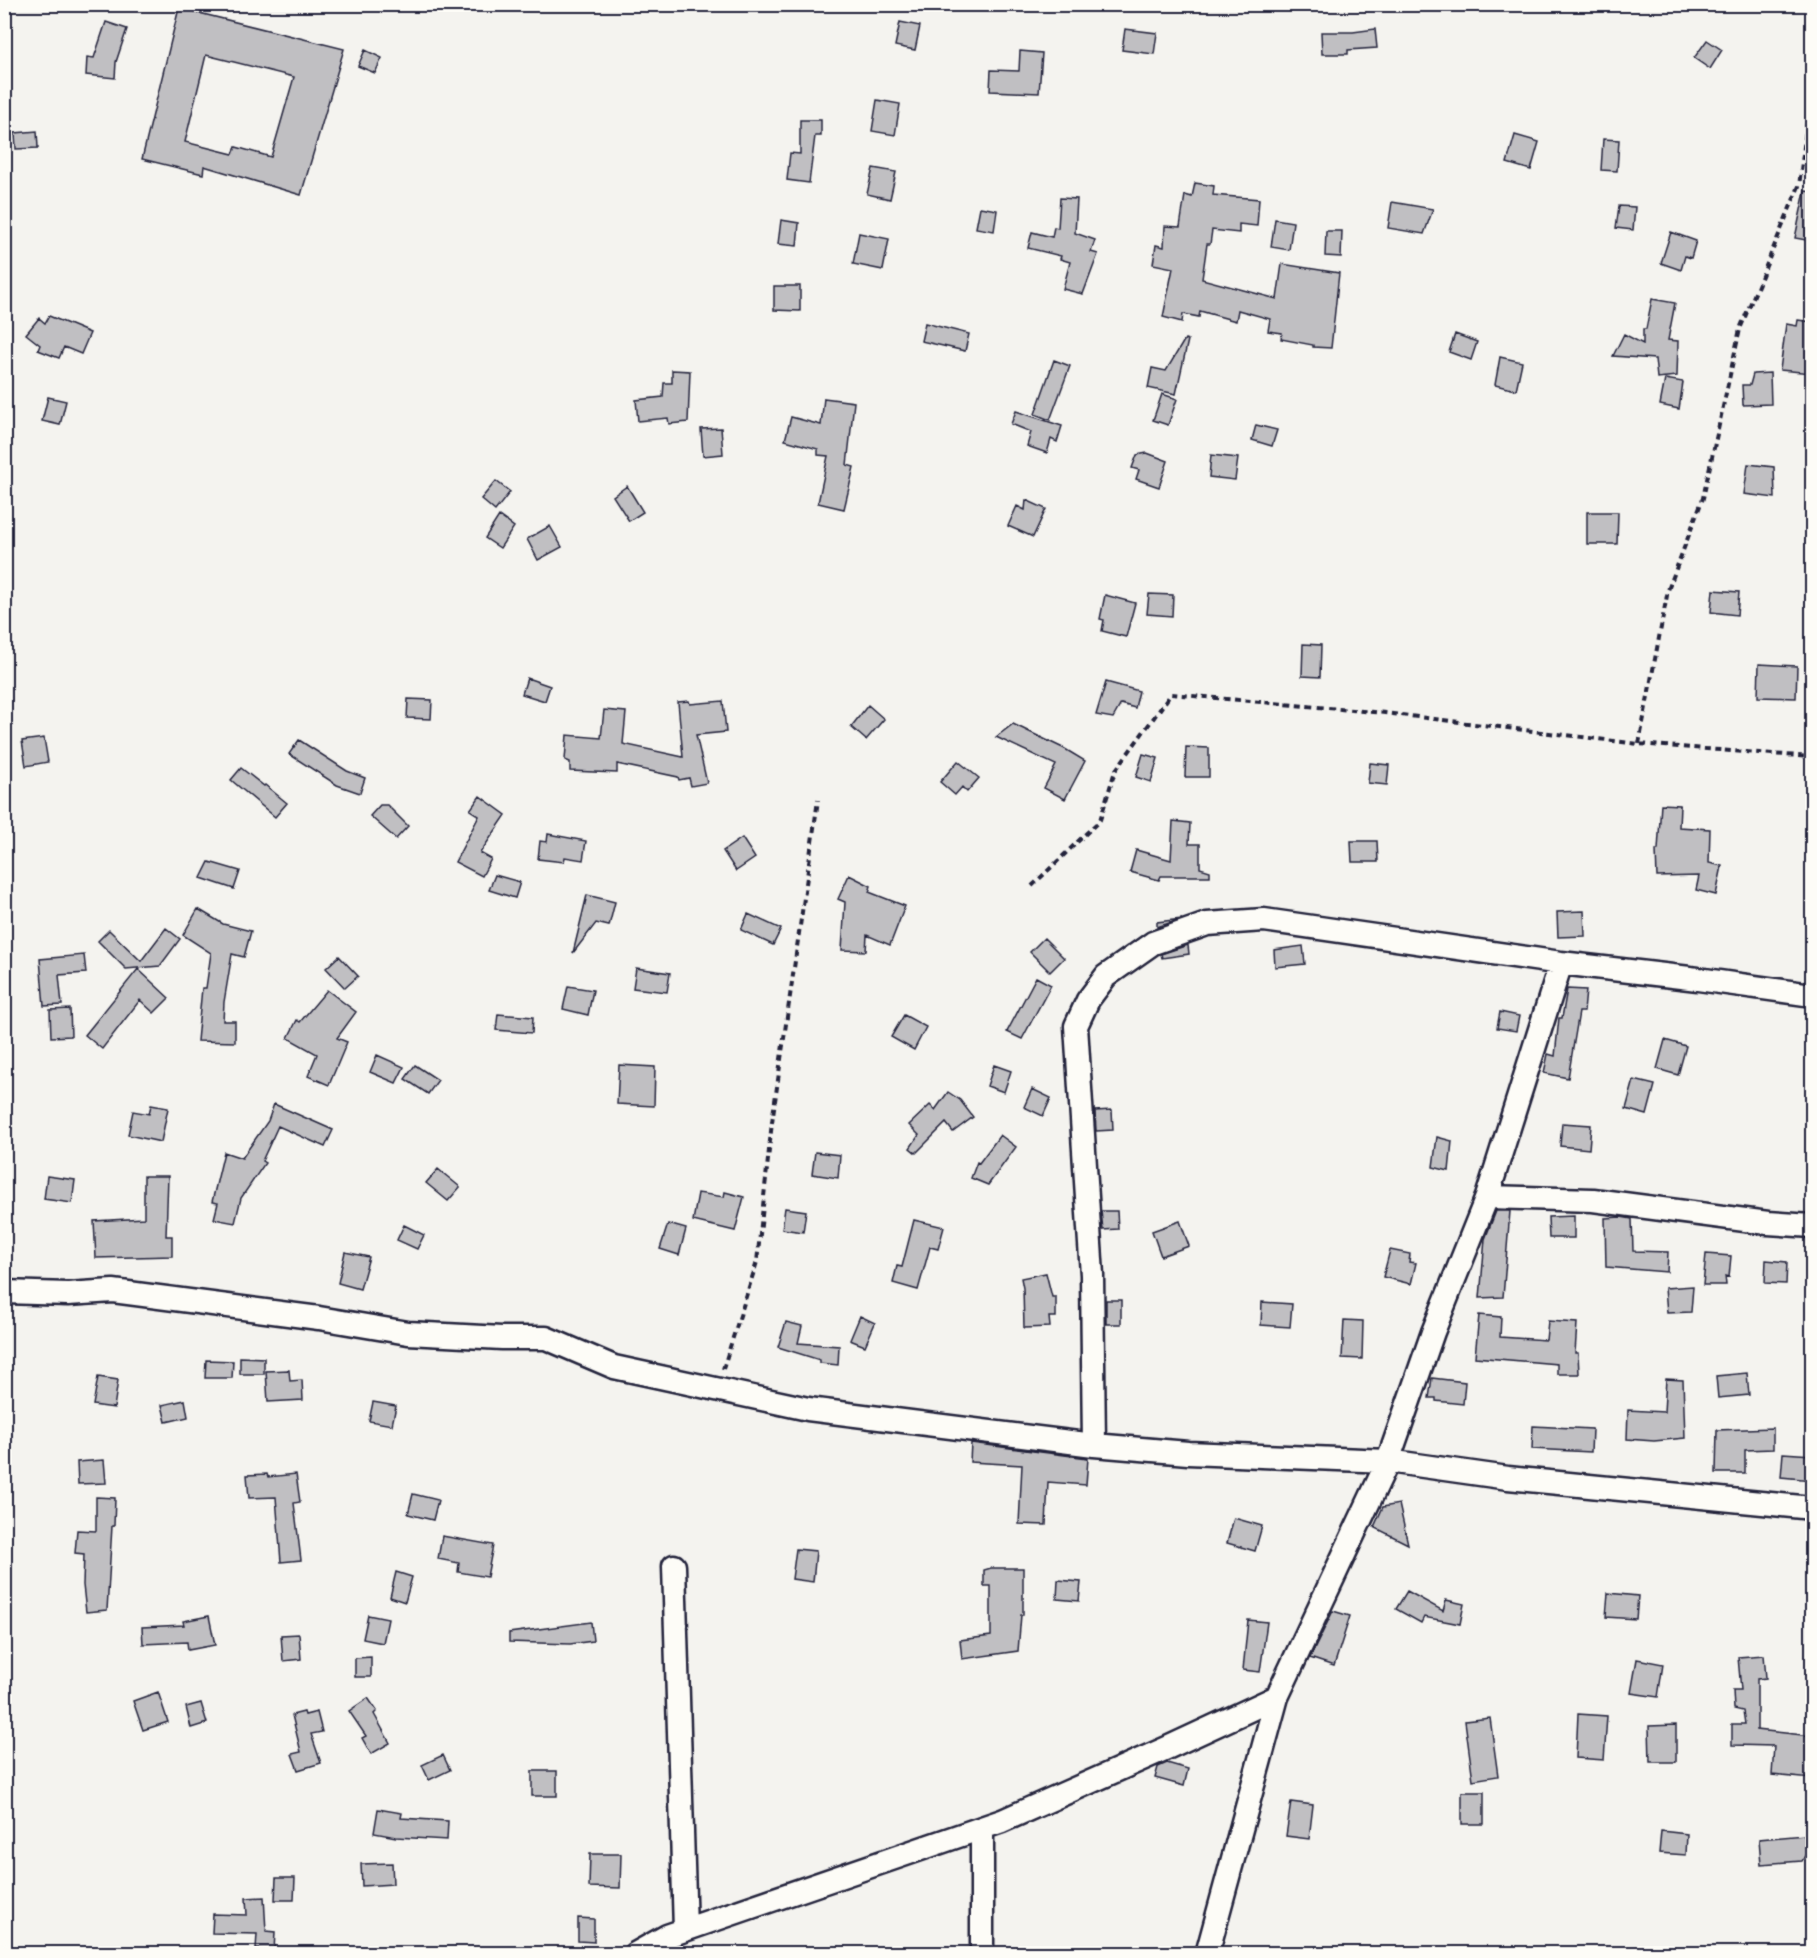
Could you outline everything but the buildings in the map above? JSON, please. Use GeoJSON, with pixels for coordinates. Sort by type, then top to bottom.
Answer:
{"type":"FeatureCollection","features":[{"type":"Feature","properties":{"kind":"street"},"geometry":{"type":"LineString","coordinates":[[1094,1445],[1092,1275],[1076,1026],[1088,1000],[1106,976],[1153,943],[1207,924],[1264,920],[1561,963],[1812,995]]}},
{"type":"Feature","properties":{"kind":"street"},"geometry":{"type":"LineString","coordinates":[[1207,1953],[1277,1697],[1388,1461],[1433,1332],[1487,1197],[1561,963]]}},
{"type":"Feature","properties":{"kind":"street"},"geometry":{"type":"LineString","coordinates":[[1487,1197],[1593,1200],[1768,1223],[1812,1226]]}},
{"type":"Feature","properties":{"kind":"street"},"geometry":{"type":"LineString","coordinates":[[4,1292],[68,1294],[113,1291],[408,1332],[502,1338],[546,1338],[614,1367],[808,1409],[1094,1445],[1188,1453],[1388,1461],[1508,1478],[1812,1508]]}},
{"type":"Feature","properties":{"kind":"street"},"geometry":{"type":"LineString","coordinates":[[674,1566],[685,1930]]}},
{"type":"Feature","properties":{"kind":"street"},"geometry":{"type":"LineString","coordinates":[[635,1953],[667,1936],[1002,1821],[1277,1697]]}},
{"type":"Feature","properties":{"kind":"street"},"geometry":{"type":"LineString","coordinates":[[982,1828],[982,1953]]}},
{"type":"Feature","properties":{"kind":"path"},"geometry":{"type":"LineString","coordinates":[[1639,744],[1668,590],[1703,498],[1740,329],[1799,186],[1812,83]]}},
{"type":"Feature","properties":{"kind":"path"},"geometry":{"type":"LineString","coordinates":[[1032,886],[1100,820],[1114,771],[1171,694],[1385,713],[1639,744],[1812,757]]}},
{"type":"Feature","properties":{"kind":"path"},"geometry":{"type":"LineString","coordinates":[[717,1388],[757,1263],[772,1122],[818,800]]}}]}
